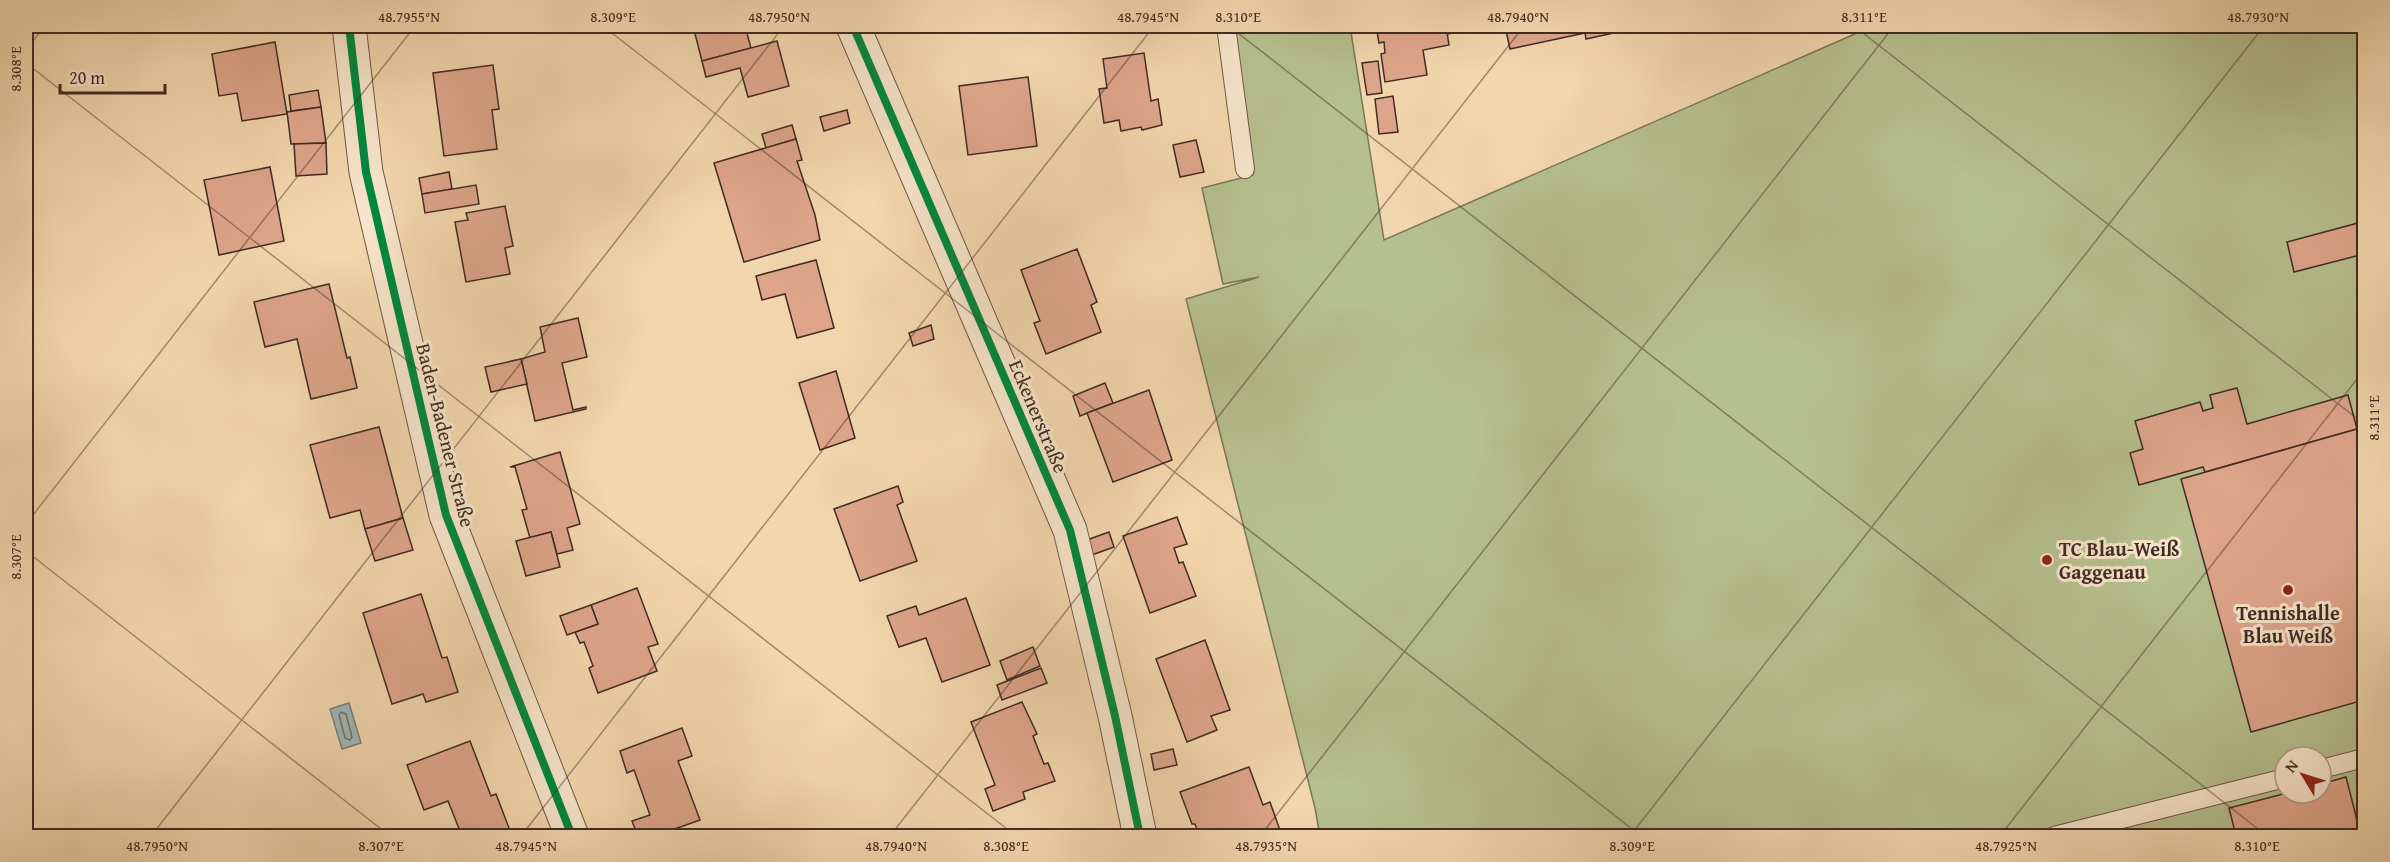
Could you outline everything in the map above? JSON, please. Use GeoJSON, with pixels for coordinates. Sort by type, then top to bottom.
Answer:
{"type":"FeatureCollection","features":[{"type":"Feature","properties":{"kind":"street","name":"Baden-Badener Straße"},"geometry":{"type":"LineString","coordinates":[[349,26],[366,172],[446,515],[572,837]]}},
{"type":"Feature","properties":{"kind":"street","name":"Eckenerstraße"},"geometry":{"type":"LineString","coordinates":[[853,26],[1070,530],[1115,716],[1140,837]]}},
{"type":"Feature","properties":{"kind":"lane"},"geometry":{"type":"LineString","coordinates":[[1226,26],[1245,169]]}},
{"type":"Feature","properties":{"kind":"lane"},"geometry":{"type":"LineString","coordinates":[[2333,766],[2364,758]]}},
{"type":"Feature","properties":{"kind":"lane"},"geometry":{"type":"LineString","coordinates":[[2054,837],[2273,781]]}},
{"type":"Feature","properties":{"kind":"green space"},"geometry":{"type":"Polygon","coordinates":[[[1226,26],[1350,26],[1384,240],[1873,26],[2364,26],[2364,836],[1320,836],[1315,808],[1186,299],[1259,277],[1223,284],[1202,188],[1253,175],[1226,26]]]}},
{"type":"Feature","properties":{"kind":"water"},"geometry":{"type":"Polygon","coordinates":[[[349,703],[361,743],[342,749],[330,709],[349,703]]]}},
{"type":"Feature","properties":{"kind":"building"},"geometry":{"type":"Polygon","coordinates":[[[693,26],[745,26],[751,48],[702,61],[693,26]]]}},
{"type":"Feature","properties":{"kind":"building"},"geometry":{"type":"Polygon","coordinates":[[[1376,26],[1446,26],[1449,45],[1423,50],[1427,75],[1385,82],[1381,54],[1385,53],[1384,42],[1379,43],[1376,26]]]}},
{"type":"Feature","properties":{"kind":"building"},"geometry":{"type":"Polygon","coordinates":[[[1446,26],[1479,26],[1479,29],[1448,34],[1446,26]]]}},
{"type":"Feature","properties":{"kind":"building"},"geometry":{"type":"Polygon","coordinates":[[[1505,26],[1613,26],[1614,33],[1586,39],[1585,33],[1510,49],[1505,26]]]}},
{"type":"Feature","properties":{"kind":"building"},"geometry":{"type":"Polygon","coordinates":[[[777,41],[789,86],[748,97],[740,68],[706,77],[702,61],[777,41]]]}},
{"type":"Feature","properties":{"kind":"building"},"geometry":{"type":"Polygon","coordinates":[[[275,42],[287,114],[242,121],[237,93],[219,96],[212,54],[275,42]]]}},
{"type":"Feature","properties":{"kind":"building"},"geometry":{"type":"Polygon","coordinates":[[[1144,53],[1151,101],[1158,99],[1162,125],[1142,130],[1141,127],[1121,131],[1119,120],[1104,123],[1099,89],[1107,88],[1103,59],[1144,53]]]}},
{"type":"Feature","properties":{"kind":"building"},"geometry":{"type":"Polygon","coordinates":[[[1378,61],[1382,93],[1367,95],[1362,63],[1378,61]]]}},
{"type":"Feature","properties":{"kind":"building"},"geometry":{"type":"Polygon","coordinates":[[[493,65],[499,109],[492,110],[497,149],[444,156],[433,73],[493,65]]]}},
{"type":"Feature","properties":{"kind":"building"},"geometry":{"type":"Polygon","coordinates":[[[1028,77],[1037,146],[968,155],[959,86],[1028,77]]]}},
{"type":"Feature","properties":{"kind":"building"},"geometry":{"type":"Polygon","coordinates":[[[318,90],[321,107],[291,111],[289,95],[318,90]]]}},
{"type":"Feature","properties":{"kind":"building"},"geometry":{"type":"Polygon","coordinates":[[[1393,96],[1398,132],[1379,134],[1375,99],[1393,96]]]}},
{"type":"Feature","properties":{"kind":"building"},"geometry":{"type":"Polygon","coordinates":[[[321,107],[326,143],[291,144],[287,112],[321,107]]]}},
{"type":"Feature","properties":{"kind":"building"},"geometry":{"type":"Polygon","coordinates":[[[847,110],[850,123],[824,131],[820,117],[847,110]]]}},
{"type":"Feature","properties":{"kind":"building"},"geometry":{"type":"Polygon","coordinates":[[[792,125],[796,139],[766,148],[762,134],[792,125]]]}},
{"type":"Feature","properties":{"kind":"building"},"geometry":{"type":"Polygon","coordinates":[[[796,139],[802,160],[797,161],[815,215],[820,240],[744,262],[714,163],[796,139]]]}},
{"type":"Feature","properties":{"kind":"building"},"geometry":{"type":"Polygon","coordinates":[[[1196,140],[1204,172],[1180,177],[1173,145],[1196,140]]]}},
{"type":"Feature","properties":{"kind":"building"},"geometry":{"type":"Polygon","coordinates":[[[326,143],[327,174],[296,176],[294,144],[326,143]]]}},
{"type":"Feature","properties":{"kind":"building"},"geometry":{"type":"Polygon","coordinates":[[[270,167],[284,241],[219,255],[204,180],[270,167]]]}},
{"type":"Feature","properties":{"kind":"building"},"geometry":{"type":"Polygon","coordinates":[[[449,172],[452,189],[422,194],[419,178],[449,172]]]}},
{"type":"Feature","properties":{"kind":"building"},"geometry":{"type":"Polygon","coordinates":[[[476,185],[479,204],[425,213],[422,194],[476,185]]]}},
{"type":"Feature","properties":{"kind":"building"},"geometry":{"type":"Polygon","coordinates":[[[505,206],[513,246],[505,248],[510,274],[466,282],[455,222],[468,220],[466,213],[505,206]]]}},
{"type":"Feature","properties":{"kind":"building"},"geometry":{"type":"Polygon","coordinates":[[[2358,223],[2364,254],[2294,272],[2287,242],[2358,223]]]}},
{"type":"Feature","properties":{"kind":"building"},"geometry":{"type":"Polygon","coordinates":[[[1077,249],[1097,302],[1091,305],[1101,332],[1046,354],[1034,323],[1040,321],[1021,270],[1077,249]]]}},
{"type":"Feature","properties":{"kind":"building"},"geometry":{"type":"Polygon","coordinates":[[[816,260],[834,328],[797,338],[785,294],[762,300],[756,276],[816,260]]]}},
{"type":"Feature","properties":{"kind":"building"},"geometry":{"type":"Polygon","coordinates":[[[329,284],[347,358],[350,357],[357,388],[311,399],[297,339],[265,347],[254,302],[329,284]]]}},
{"type":"Feature","properties":{"kind":"building"},"geometry":{"type":"Polygon","coordinates":[[[578,318],[587,357],[562,363],[573,410],[586,407],[586,409],[535,421],[521,359],[545,352],[540,327],[578,318]]]}},
{"type":"Feature","properties":{"kind":"building"},"geometry":{"type":"Polygon","coordinates":[[[931,325],[934,339],[913,346],[909,333],[931,325]]]}},
{"type":"Feature","properties":{"kind":"building"},"geometry":{"type":"Polygon","coordinates":[[[521,359],[527,384],[491,392],[485,367],[521,359]]]}},
{"type":"Feature","properties":{"kind":"building"},"geometry":{"type":"Polygon","coordinates":[[[836,371],[855,438],[820,450],[799,383],[836,371]]]}},
{"type":"Feature","properties":{"kind":"building"},"geometry":{"type":"Polygon","coordinates":[[[1105,383],[1113,403],[1080,416],[1073,396],[1105,383]]]}},
{"type":"Feature","properties":{"kind":"building"},"geometry":{"type":"Polygon","coordinates":[[[2237,388],[2247,424],[2348,395],[2357,429],[2205,472],[2203,467],[2139,485],[2130,453],[2143,449],[2135,421],[2200,402],[2203,411],[2213,408],[2210,395],[2237,388]]]}},
{"type":"Feature","properties":{"kind":"building"},"geometry":{"type":"Polygon","coordinates":[[[1149,390],[1172,460],[1113,482],[1087,413],[1149,390]]]}},
{"type":"Feature","properties":{"kind":"building"},"geometry":{"type":"Polygon","coordinates":[[[379,427],[403,518],[365,529],[360,510],[330,518],[310,445],[379,427]]]}},
{"type":"Feature","properties":{"kind":"building","name":"Tennishalle Blau Weiß"},"geometry":{"type":"Polygon","coordinates":[[[2364,427],[2364,700],[2251,732],[2181,479],[2364,427]]]}},
{"type":"Feature","properties":{"kind":"building"},"geometry":{"type":"Polygon","coordinates":[[[560,452],[580,524],[567,528],[573,550],[557,554],[551,532],[530,538],[522,510],[527,509],[515,467],[510,467],[560,452]]]}},
{"type":"Feature","properties":{"kind":"building"},"geometry":{"type":"Polygon","coordinates":[[[898,486],[903,502],[897,505],[917,561],[860,581],[834,509],[898,486]]]}},
{"type":"Feature","properties":{"kind":"building"},"geometry":{"type":"Polygon","coordinates":[[[1177,517],[1187,544],[1174,548],[1179,563],[1183,562],[1196,596],[1150,613],[1123,536],[1177,517]]]}},
{"type":"Feature","properties":{"kind":"building"},"geometry":{"type":"Polygon","coordinates":[[[403,518],[413,550],[375,561],[365,529],[403,518]]]}},
{"type":"Feature","properties":{"kind":"building"},"geometry":{"type":"Polygon","coordinates":[[[551,532],[560,567],[526,576],[516,541],[551,532]]]}},
{"type":"Feature","properties":{"kind":"building"},"geometry":{"type":"Polygon","coordinates":[[[1109,532],[1114,547],[1089,556],[1084,541],[1109,532]]]}},
{"type":"Feature","properties":{"kind":"building"},"geometry":{"type":"Polygon","coordinates":[[[637,588],[658,644],[648,647],[657,671],[598,693],[589,668],[593,666],[584,642],[580,643],[575,632],[598,624],[591,605],[637,588]]]}},
{"type":"Feature","properties":{"kind":"building"},"geometry":{"type":"Polygon","coordinates":[[[421,594],[442,658],[447,657],[458,692],[426,702],[423,694],[392,704],[363,613],[421,594]]]}},
{"type":"Feature","properties":{"kind":"building"},"geometry":{"type":"Polygon","coordinates":[[[966,598],[990,665],[942,682],[926,638],[899,647],[887,616],[916,606],[919,615],[966,598]]]}},
{"type":"Feature","properties":{"kind":"building"},"geometry":{"type":"Polygon","coordinates":[[[591,605],[598,624],[567,635],[560,616],[591,605]]]}},
{"type":"Feature","properties":{"kind":"building"},"geometry":{"type":"Polygon","coordinates":[[[1205,640],[1230,710],[1211,716],[1217,730],[1187,742],[1156,659],[1205,640]]]}},
{"type":"Feature","properties":{"kind":"building"},"geometry":{"type":"Polygon","coordinates":[[[1033,647],[1040,666],[1007,680],[1000,661],[1033,647]]]}},
{"type":"Feature","properties":{"kind":"building"},"geometry":{"type":"Polygon","coordinates":[[[1041,668],[1047,683],[1002,700],[997,685],[1041,668]]]}},
{"type":"Feature","properties":{"kind":"building"},"geometry":{"type":"Polygon","coordinates":[[[1022,702],[1037,734],[1033,736],[1044,764],[1048,763],[1055,781],[1023,792],[1025,799],[993,811],[985,789],[995,785],[971,722],[1022,702]]]}},
{"type":"Feature","properties":{"kind":"building"},"geometry":{"type":"Polygon","coordinates":[[[682,728],[692,756],[678,761],[700,820],[655,836],[638,836],[632,821],[650,815],[634,770],[627,773],[620,751],[682,728]]]}},
{"type":"Feature","properties":{"kind":"building"},"geometry":{"type":"Polygon","coordinates":[[[470,741],[491,796],[496,794],[512,836],[462,836],[448,801],[424,810],[407,765],[470,741]]]}},
{"type":"Feature","properties":{"kind":"building"},"geometry":{"type":"Polygon","coordinates":[[[1173,749],[1177,765],[1154,770],[1151,754],[1173,749]]]}},
{"type":"Feature","properties":{"kind":"building"},"geometry":{"type":"Polygon","coordinates":[[[1249,767],[1263,805],[1270,802],[1282,836],[1210,836],[1207,830],[1198,833],[1195,824],[1192,824],[1180,792],[1249,767]]]}},
{"type":"Feature","properties":{"kind":"building"},"geometry":{"type":"Polygon","coordinates":[[[2346,777],[2359,828],[2325,836],[2236,836],[2229,808],[2273,797],[2273,805],[2333,805],[2333,781],[2346,777]]]}},
{"type":"Feature","properties":{"kind":"cycle path"},"geometry":{"type":"LineString","coordinates":[[349,26],[366,172],[446,515],[572,836]]}},
{"type":"Feature","properties":{"kind":"cycle path"},"geometry":{"type":"LineString","coordinates":[[853,26],[1070,530],[1115,716],[1140,836]]}},
{"type":"Feature","properties":{"kind":"place","name":"TC Blau-Weiß Gaggenau"},"geometry":{"type":"Point","coordinates":[2047,560]}},
{"type":"Feature","properties":{"kind":"place","name":"Tennishalle Blau Weiß"},"geometry":{"type":"Point","coordinates":[2288,590]}}]}
